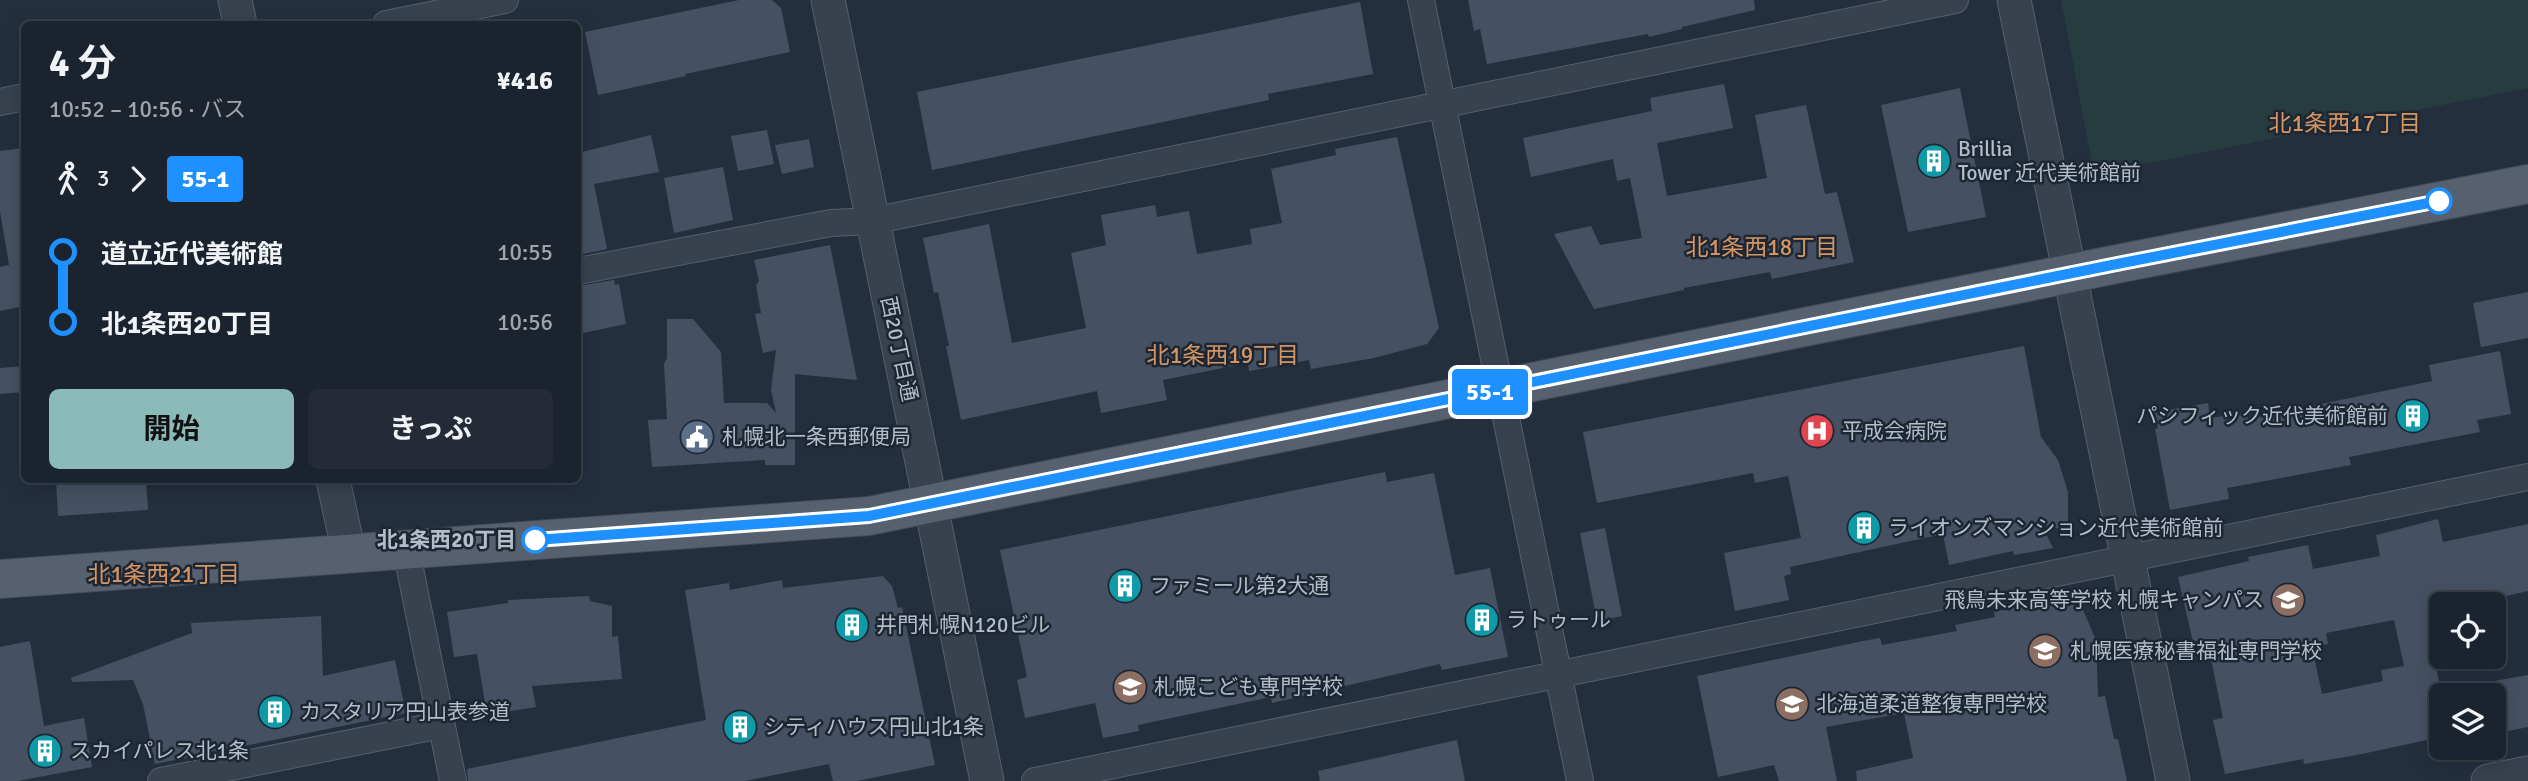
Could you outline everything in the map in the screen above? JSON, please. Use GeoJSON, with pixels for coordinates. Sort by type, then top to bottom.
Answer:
{"type":"FeatureCollection","features":[{"type":"Feature","properties":{"kind":"main road"},"geometry":{"type":"LineString","coordinates":[[0,579],[869,516],[2528,184]]}},
{"type":"Feature","properties":{"kind":"street"},"geometry":{"type":"LineString","coordinates":[[235,0],[239,21]]}},
{"type":"Feature","properties":{"kind":"street"},"geometry":{"type":"LineString","coordinates":[[401,21],[505,0]]}},
{"type":"Feature","properties":{"kind":"street","name":"西20丁目通"},"geometry":{"type":"LineString","coordinates":[[828,0],[987,781]]}},
{"type":"Feature","properties":{"kind":"street"},"geometry":{"type":"LineString","coordinates":[[1421,0],[1580,781]]}},
{"type":"Feature","properties":{"kind":"street"},"geometry":{"type":"LineString","coordinates":[[581,270],[831,223],[872,220],[1955,0]]}},
{"type":"Feature","properties":{"kind":"street"},"geometry":{"type":"LineString","coordinates":[[2014,0],[2173,781]]}},
{"type":"Feature","properties":{"kind":"street"},"geometry":{"type":"LineString","coordinates":[[0,102],[21,98]]}},
{"type":"Feature","properties":{"kind":"street"},"geometry":{"type":"LineString","coordinates":[[1035,781],[2528,477]]}},
{"type":"Feature","properties":{"kind":"street"},"geometry":{"type":"LineString","coordinates":[[334,483],[349,553]]}},
{"type":"Feature","properties":{"kind":"street"},"geometry":{"type":"LineString","coordinates":[[406,549],[453,781]]}},
{"type":"Feature","properties":{"kind":"street"},"geometry":{"type":"LineString","coordinates":[[162,781],[441,724]]}},
{"type":"Feature","properties":{"kind":"street"},"geometry":{"type":"LineString","coordinates":[[2488,781],[2528,773]]}},
{"type":"Feature","properties":{"kind":"green space"},"geometry":{"type":"Polygon","coordinates":[[[2061,0],[2528,0],[2528,88],[2094,174],[2061,0]]]}},
{"type":"Feature","properties":{"kind":"building"},"geometry":{"type":"Polygon","coordinates":[[[739,0],[772,0],[781,8],[790,52],[598,95],[585,32],[739,0]]]}},
{"type":"Feature","properties":{"kind":"building"},"geometry":{"type":"Polygon","coordinates":[[[1468,0],[1754,0],[1755,10],[1649,37],[1648,34],[1487,64],[1480,29],[1474,31],[1468,0]]]}},
{"type":"Feature","properties":{"kind":"building"},"geometry":{"type":"Polygon","coordinates":[[[1360,2],[1373,74],[1268,94],[1269,100],[932,170],[917,92],[1360,2]]]}},
{"type":"Feature","properties":{"kind":"building"},"geometry":{"type":"Polygon","coordinates":[[[1724,84],[1733,128],[1657,143],[1667,196],[1767,178],[1755,115],[1806,105],[1825,194],[1837,192],[1854,262],[1772,279],[1770,272],[1594,309],[1554,234],[1591,226],[1600,245],[1642,238],[1630,178],[1617,181],[1613,159],[1531,177],[1523,138],[1652,111],[1650,98],[1724,84]]]}},
{"type":"Feature","properties":{"kind":"building","name":"Brillia Tower 近代美術館前"},"geometry":{"type":"Polygon","coordinates":[[[1960,88],[1986,217],[1908,232],[1881,105],[1960,88]]]}},
{"type":"Feature","properties":{"kind":"building"},"geometry":{"type":"Polygon","coordinates":[[[767,130],[774,164],[738,171],[731,136],[767,130]]]}},
{"type":"Feature","properties":{"kind":"building"},"geometry":{"type":"Polygon","coordinates":[[[651,135],[659,172],[594,184],[607,249],[581,254],[581,152],[651,135]]]}},
{"type":"Feature","properties":{"kind":"building"},"geometry":{"type":"Polygon","coordinates":[[[1397,137],[1439,328],[1427,344],[1374,358],[1311,369],[1309,360],[1249,371],[1248,363],[1163,380],[1167,400],[1101,413],[1097,391],[961,420],[938,292],[934,293],[923,238],[989,224],[1012,343],[1086,328],[1071,253],[1106,245],[1101,215],[1155,205],[1157,217],[1189,211],[1197,254],[1252,244],[1250,229],[1282,223],[1271,169],[1336,155],[1335,149],[1397,137]]]}},
{"type":"Feature","properties":{"kind":"building"},"geometry":{"type":"Polygon","coordinates":[[[809,139],[814,167],[782,174],[775,145],[809,139]]]}},
{"type":"Feature","properties":{"kind":"building"},"geometry":{"type":"Polygon","coordinates":[[[21,148],[21,307],[0,311],[0,267],[9,265],[0,211],[0,151],[21,148]]]}},
{"type":"Feature","properties":{"kind":"building"},"geometry":{"type":"Polygon","coordinates":[[[723,167],[733,220],[674,233],[664,178],[723,167]]]}},
{"type":"Feature","properties":{"kind":"building"},"geometry":{"type":"Polygon","coordinates":[[[830,245],[857,380],[795,374],[795,465],[765,465],[765,460],[652,467],[648,420],[667,419],[664,364],[667,358],[667,319],[693,319],[721,352],[724,403],[767,403],[776,413],[771,390],[776,350],[763,353],[755,314],[761,313],[756,285],[759,281],[754,260],[830,245]]]}},
{"type":"Feature","properties":{"kind":"building"},"geometry":{"type":"Polygon","coordinates":[[[614,280],[615,285],[619,284],[626,324],[581,333],[581,286],[614,280]]]}},
{"type":"Feature","properties":{"kind":"building"},"geometry":{"type":"Polygon","coordinates":[[[2528,292],[2528,338],[2481,347],[2473,303],[2528,292]]]}},
{"type":"Feature","properties":{"kind":"building"},"geometry":{"type":"Polygon","coordinates":[[[2024,346],[2041,437],[2058,460],[2068,492],[2068,531],[2041,524],[2053,548],[2014,555],[2013,551],[1949,565],[1943,534],[1790,567],[1791,574],[1784,576],[1789,600],[1735,611],[1724,553],[1801,538],[1788,476],[1755,483],[1753,473],[1597,503],[1583,432],[2024,346]]]}},
{"type":"Feature","properties":{"kind":"building"},"geometry":{"type":"Polygon","coordinates":[[[2500,351],[2511,414],[2477,420],[2480,432],[2349,457],[2351,465],[2227,488],[2229,499],[2170,510],[2155,429],[2158,428],[2155,412],[2208,403],[2210,418],[2246,413],[2248,419],[2432,381],[2429,365],[2500,351]]]}},
{"type":"Feature","properties":{"kind":"building"},"geometry":{"type":"Polygon","coordinates":[[[21,366],[21,392],[0,394],[0,368],[21,366]]]}},
{"type":"Feature","properties":{"kind":"building"},"geometry":{"type":"Polygon","coordinates":[[[1385,472],[1387,482],[1434,473],[1455,575],[1490,568],[1508,657],[1442,670],[1440,664],[1272,703],[1271,697],[1138,725],[1139,731],[1103,738],[1095,703],[1025,718],[1017,680],[1027,677],[1000,550],[1385,472]]]}},
{"type":"Feature","properties":{"kind":"building"},"geometry":{"type":"Polygon","coordinates":[[[56,483],[146,483],[148,510],[58,516],[56,483]]]}},
{"type":"Feature","properties":{"kind":"building"},"geometry":{"type":"Polygon","coordinates":[[[2438,519],[2443,542],[2528,524],[2528,591],[2506,596],[2506,592],[2429,592],[2429,669],[2437,669],[2439,683],[2429,683],[2429,740],[2304,764],[2303,759],[2225,774],[2213,720],[2223,718],[2207,639],[2193,642],[2178,577],[2249,561],[2248,557],[2308,545],[2313,569],[2380,556],[2376,535],[2438,519]],[[2394,620],[2326,633],[2328,644],[2312,647],[2322,694],[2383,681],[2381,670],[2404,666],[2394,620]]]}},
{"type":"Feature","properties":{"kind":"building"},"geometry":{"type":"Polygon","coordinates":[[[1605,528],[1622,616],[1597,621],[1580,533],[1605,528]]]}},
{"type":"Feature","properties":{"kind":"building"},"geometry":{"type":"Polygon","coordinates":[[[883,576],[892,586],[898,608],[902,607],[935,765],[857,781],[833,781],[829,764],[745,781],[468,781],[467,769],[706,720],[685,590],[729,583],[730,590],[782,580],[783,588],[883,576]]]}},
{"type":"Feature","properties":{"kind":"building"},"geometry":{"type":"Polygon","coordinates":[[[2076,594],[2096,640],[2098,697],[2105,696],[2127,781],[1857,781],[1856,771],[1913,758],[1904,713],[1826,727],[1837,781],[1779,781],[1774,765],[1718,777],[1697,676],[1880,638],[1882,645],[1957,631],[1955,625],[1995,617],[1994,612],[2076,594]]]}},
{"type":"Feature","properties":{"kind":"building"},"geometry":{"type":"Polygon","coordinates":[[[589,596],[590,601],[612,606],[612,637],[618,636],[622,679],[532,686],[536,707],[487,715],[477,654],[454,657],[447,612],[508,603],[508,600],[589,596]]]}},
{"type":"Feature","properties":{"kind":"building"},"geometry":{"type":"Polygon","coordinates":[[[321,616],[323,676],[395,660],[406,713],[155,764],[143,704],[133,680],[72,682],[71,678],[192,633],[191,623],[321,616]]]}},
{"type":"Feature","properties":{"kind":"building"},"geometry":{"type":"Polygon","coordinates":[[[30,641],[44,726],[84,718],[92,767],[18,781],[0,781],[0,647],[30,641]]]}},
{"type":"Feature","properties":{"kind":"building"},"geometry":{"type":"Polygon","coordinates":[[[2528,675],[2528,727],[2506,731],[2506,683],[2488,682],[2528,675]]]}},
{"type":"Feature","properties":{"kind":"building"},"geometry":{"type":"Polygon","coordinates":[[[1457,740],[1465,781],[1320,781],[1318,771],[1457,740]]]}},
{"type":"Feature","properties":{"kind":"bus line","name":"55-1"},"geometry":{"type":"LineString","coordinates":[[535,540],[869,516],[931,505],[2439,201]]}},
{"type":"Feature","properties":{"kind":"place","name":"Brillia Tower 近代美術館前"},"geometry":{"type":"Point","coordinates":[1934,161]}},
{"type":"Feature","properties":{"kind":"place","name":"パシフィック近代美術館前"},"geometry":{"type":"Point","coordinates":[2413,416]}},
{"type":"Feature","properties":{"kind":"place","name":"平成会病院"},"geometry":{"type":"Point","coordinates":[1817,431]}},
{"type":"Feature","properties":{"kind":"place","name":"札幌北一条西郵便局"},"geometry":{"type":"Point","coordinates":[697,437]}},
{"type":"Feature","properties":{"kind":"place","name":"ライオンズマンション近代美術館前"},"geometry":{"type":"Point","coordinates":[1864,528]}},
{"type":"Feature","properties":{"kind":"place","name":"北1条西20丁目"},"geometry":{"type":"Point","coordinates":[535,540]}},
{"type":"Feature","properties":{"kind":"place","name":"ファミール第2大通"},"geometry":{"type":"Point","coordinates":[1125,586]}},
{"type":"Feature","properties":{"kind":"place","name":"飛鳥未来高等学校 札幌キャンパス"},"geometry":{"type":"Point","coordinates":[2288,600]}},
{"type":"Feature","properties":{"kind":"place","name":"ラトゥール"},"geometry":{"type":"Point","coordinates":[1482,620]}},
{"type":"Feature","properties":{"kind":"place","name":"井門札幌N120ビル"},"geometry":{"type":"Point","coordinates":[852,625]}},
{"type":"Feature","properties":{"kind":"place","name":"札幌医療秘書福祉専門学校"},"geometry":{"type":"Point","coordinates":[2045,651]}},
{"type":"Feature","properties":{"kind":"place","name":"札幌こども専門学校"},"geometry":{"type":"Point","coordinates":[1130,687]}},
{"type":"Feature","properties":{"kind":"place","name":"北海道柔道整復専門学校"},"geometry":{"type":"Point","coordinates":[1792,704]}},
{"type":"Feature","properties":{"kind":"place","name":"カスタリア円山表参道"},"geometry":{"type":"Point","coordinates":[275,712]}},
{"type":"Feature","properties":{"kind":"place","name":"シティハウス円山北1条"},"geometry":{"type":"Point","coordinates":[740,727]}},
{"type":"Feature","properties":{"kind":"place","name":"スカイパレス北1条"},"geometry":{"type":"Point","coordinates":[45,751]}},
{"type":"Feature","properties":{"kind":"district","name":"北1条西17丁目"},"geometry":{"type":"Point","coordinates":[2345,123]}},
{"type":"Feature","properties":{"kind":"district","name":"北1条西18丁目"},"geometry":{"type":"Point","coordinates":[1762,247]}},
{"type":"Feature","properties":{"kind":"district","name":"北1条西19丁目"},"geometry":{"type":"Point","coordinates":[1223,355]}},
{"type":"Feature","properties":{"kind":"district","name":"北1条西21丁目"},"geometry":{"type":"Point","coordinates":[164,574]}}]}
